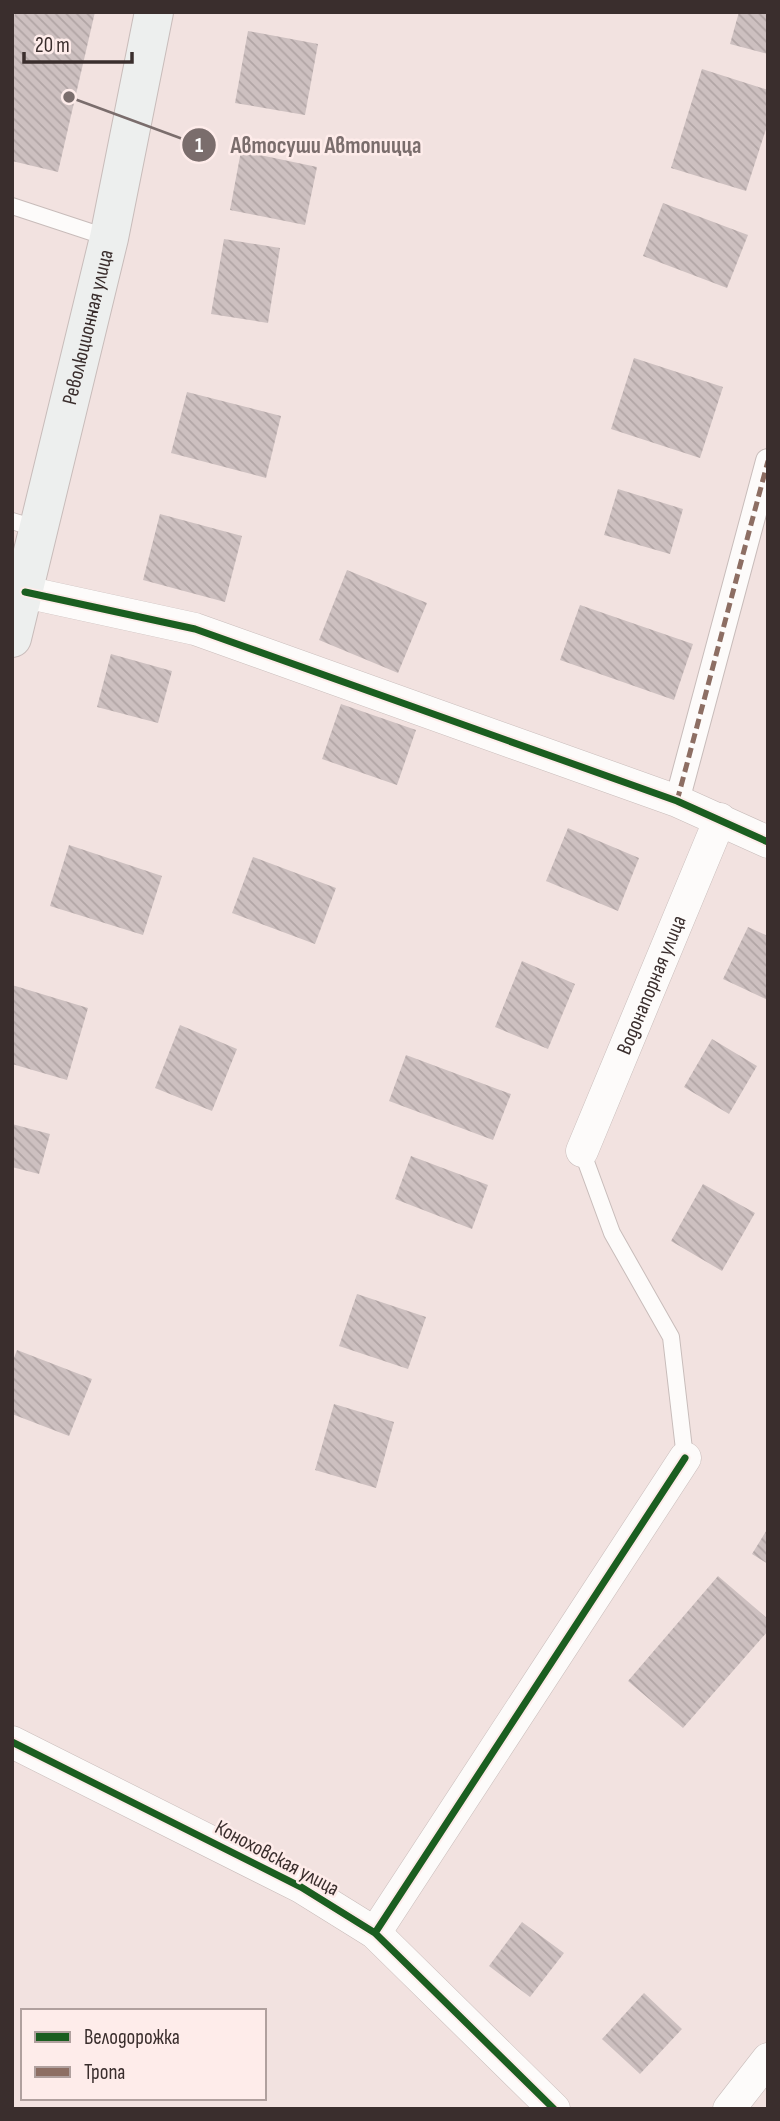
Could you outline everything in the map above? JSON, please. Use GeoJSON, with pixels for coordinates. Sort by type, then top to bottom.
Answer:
{"type":"FeatureCollection","features":[{"type":"Feature","properties":{"kind":"main road","name":"Революционная улица"},"geometry":{"type":"LineString","coordinates":[[12,638],[24,592],[25,525],[109,238],[154,12]]}},
{"type":"Feature","properties":{"kind":"street"},"geometry":{"type":"LineString","coordinates":[[677,801],[768,461]]}},
{"type":"Feature","properties":{"kind":"street"},"geometry":{"type":"LineString","coordinates":[[24,592],[195,629],[677,801],[768,842]]}},
{"type":"Feature","properties":{"kind":"street","name":"Водонапорная улица"},"geometry":{"type":"LineString","coordinates":[[582,1151],[720,819]]}},
{"type":"Feature","properties":{"kind":"street"},"geometry":{"type":"LineString","coordinates":[[375,1933],[685,1458]]}},
{"type":"Feature","properties":{"kind":"street","name":"Коноховская улица"},"geometry":{"type":"LineString","coordinates":[[12,1742],[301,1887],[375,1933],[554,2109]]}},
{"type":"Feature","properties":{"kind":"street"},"geometry":{"type":"LineString","coordinates":[[729,2109],[768,2059]]}},
{"type":"Feature","properties":{"kind":"lane"},"geometry":{"type":"LineString","coordinates":[[12,206],[109,238]]}},
{"type":"Feature","properties":{"kind":"lane"},"geometry":{"type":"LineString","coordinates":[[582,1151],[612,1233],[671,1337],[685,1458]]}},
{"type":"Feature","properties":{"kind":"building"},"geometry":{"type":"Polygon","coordinates":[[[15,12],[95,12],[58,172],[12,161],[12,26],[15,12]]]}},
{"type":"Feature","properties":{"kind":"building"},"geometry":{"type":"Polygon","coordinates":[[[739,12],[768,12],[768,54],[730,44],[739,12]]]}},
{"type":"Feature","properties":{"kind":"building"},"geometry":{"type":"Polygon","coordinates":[[[248,31],[318,44],[305,115],[235,103],[248,31]]]}},
{"type":"Feature","properties":{"kind":"building"},"geometry":{"type":"Polygon","coordinates":[[[702,69],[768,90],[768,123],[746,191],[671,168],[702,69]]]}},
{"type":"Feature","properties":{"kind":"building"},"geometry":{"type":"Polygon","coordinates":[[[241,151],[317,167],[305,225],[230,210],[241,151]]]}},
{"type":"Feature","properties":{"kind":"building"},"geometry":{"type":"Polygon","coordinates":[[[663,203],[748,235],[727,288],[643,256],[663,203]]]}},
{"type":"Feature","properties":{"kind":"building"},"geometry":{"type":"Polygon","coordinates":[[[224,239],[280,248],[268,323],[211,314],[224,239]]]}},
{"type":"Feature","properties":{"kind":"building"},"geometry":{"type":"Polygon","coordinates":[[[634,358],[723,387],[700,458],[611,429],[634,358]]]}},
{"type":"Feature","properties":{"kind":"building"},"geometry":{"type":"Polygon","coordinates":[[[187,392],[281,416],[266,478],[171,453],[187,392]]]}},
{"type":"Feature","properties":{"kind":"building"},"geometry":{"type":"Polygon","coordinates":[[[618,489],[683,509],[670,554],[604,535],[618,489]]]}},
{"type":"Feature","properties":{"kind":"building"},"geometry":{"type":"Polygon","coordinates":[[[160,514],[242,536],[225,602],[143,580],[160,514]]]}},
{"type":"Feature","properties":{"kind":"building"},"geometry":{"type":"Polygon","coordinates":[[[347,570],[427,603],[398,673],[319,640],[347,570]]]}},
{"type":"Feature","properties":{"kind":"building"},"geometry":{"type":"Polygon","coordinates":[[[580,605],[693,644],[674,700],[560,660],[580,605]]]}},
{"type":"Feature","properties":{"kind":"building"},"geometry":{"type":"Polygon","coordinates":[[[111,654],[172,671],[158,723],[97,707],[111,654]]]}},
{"type":"Feature","properties":{"kind":"building"},"geometry":{"type":"Polygon","coordinates":[[[341,704],[416,730],[397,785],[322,759],[341,704]]]}},
{"type":"Feature","properties":{"kind":"building"},"geometry":{"type":"Polygon","coordinates":[[[568,828],[639,858],[618,911],[546,881],[568,828]]]}},
{"type":"Feature","properties":{"kind":"building"},"geometry":{"type":"Polygon","coordinates":[[[69,845],[162,876],[143,935],[50,906],[69,845]]]}},
{"type":"Feature","properties":{"kind":"building"},"geometry":{"type":"Polygon","coordinates":[[[253,857],[336,888],[315,944],[232,913],[253,857]]]}},
{"type":"Feature","properties":{"kind":"building"},"geometry":{"type":"Polygon","coordinates":[[[748,927],[768,936],[768,1000],[723,979],[748,927]]]}},
{"type":"Feature","properties":{"kind":"building"},"geometry":{"type":"Polygon","coordinates":[[[522,961],[575,984],[548,1049],[495,1027],[522,961]]]}},
{"type":"Feature","properties":{"kind":"building"},"geometry":{"type":"Polygon","coordinates":[[[12,985],[88,1008],[67,1080],[12,1064],[12,985]]]}},
{"type":"Feature","properties":{"kind":"building"},"geometry":{"type":"Polygon","coordinates":[[[180,1025],[237,1049],[212,1111],[155,1088],[180,1025]]]}},
{"type":"Feature","properties":{"kind":"building"},"geometry":{"type":"Polygon","coordinates":[[[712,1039],[757,1066],[729,1114],[684,1087],[712,1039]]]}},
{"type":"Feature","properties":{"kind":"building"},"geometry":{"type":"Polygon","coordinates":[[[406,1055],[511,1094],[493,1140],[389,1101],[406,1055]]]}},
{"type":"Feature","properties":{"kind":"building"},"geometry":{"type":"Polygon","coordinates":[[[12,1124],[50,1134],[39,1174],[12,1167],[12,1124]]]}},
{"type":"Feature","properties":{"kind":"building"},"geometry":{"type":"Polygon","coordinates":[[[411,1156],[488,1185],[472,1229],[395,1199],[411,1156]]]}},
{"type":"Feature","properties":{"kind":"building"},"geometry":{"type":"Polygon","coordinates":[[[703,1184],[755,1213],[722,1271],[671,1241],[703,1184]]]}},
{"type":"Feature","properties":{"kind":"building"},"geometry":{"type":"Polygon","coordinates":[[[357,1294],[426,1317],[408,1369],[339,1346],[357,1294]]]}},
{"type":"Feature","properties":{"kind":"building"},"geometry":{"type":"Polygon","coordinates":[[[17,1350],[92,1379],[69,1436],[12,1414],[12,1363],[17,1350]]]}},
{"type":"Feature","properties":{"kind":"building"},"geometry":{"type":"Polygon","coordinates":[[[334,1404],[394,1422],[376,1488],[315,1470],[334,1404]]]}},
{"type":"Feature","properties":{"kind":"building"},"geometry":{"type":"Polygon","coordinates":[[[768,1528],[768,1564],[752,1554],[768,1528]]]}},
{"type":"Feature","properties":{"kind":"building"},"geometry":{"type":"Polygon","coordinates":[[[718,1576],[768,1619],[768,1631],[683,1728],[628,1681],[718,1576]]]}},
{"type":"Feature","properties":{"kind":"building"},"geometry":{"type":"Polygon","coordinates":[[[522,1922],[564,1953],[530,1997],[489,1966],[522,1922]]]}},
{"type":"Feature","properties":{"kind":"building"},"geometry":{"type":"Polygon","coordinates":[[[644,1993],[682,2029],[640,2074],[602,2039],[644,1993]]]}},
{"type":"Feature","properties":{"kind":"marked path"},"geometry":{"type":"LineString","coordinates":[[677,801],[768,461]]}},
{"type":"Feature","properties":{"kind":"cycle path"},"geometry":{"type":"LineString","coordinates":[[25,592],[195,629],[677,801],[768,842]]}},
{"type":"Feature","properties":{"kind":"cycle path"},"geometry":{"type":"LineString","coordinates":[[375,1933],[685,1458]]}},
{"type":"Feature","properties":{"kind":"cycle path"},"geometry":{"type":"LineString","coordinates":[[12,1742],[301,1887],[375,1933],[554,2109]]}},
{"type":"Feature","properties":{"kind":"place","name":"Автосуши Автопицца"},"geometry":{"type":"Point","coordinates":[69,97]}}]}
